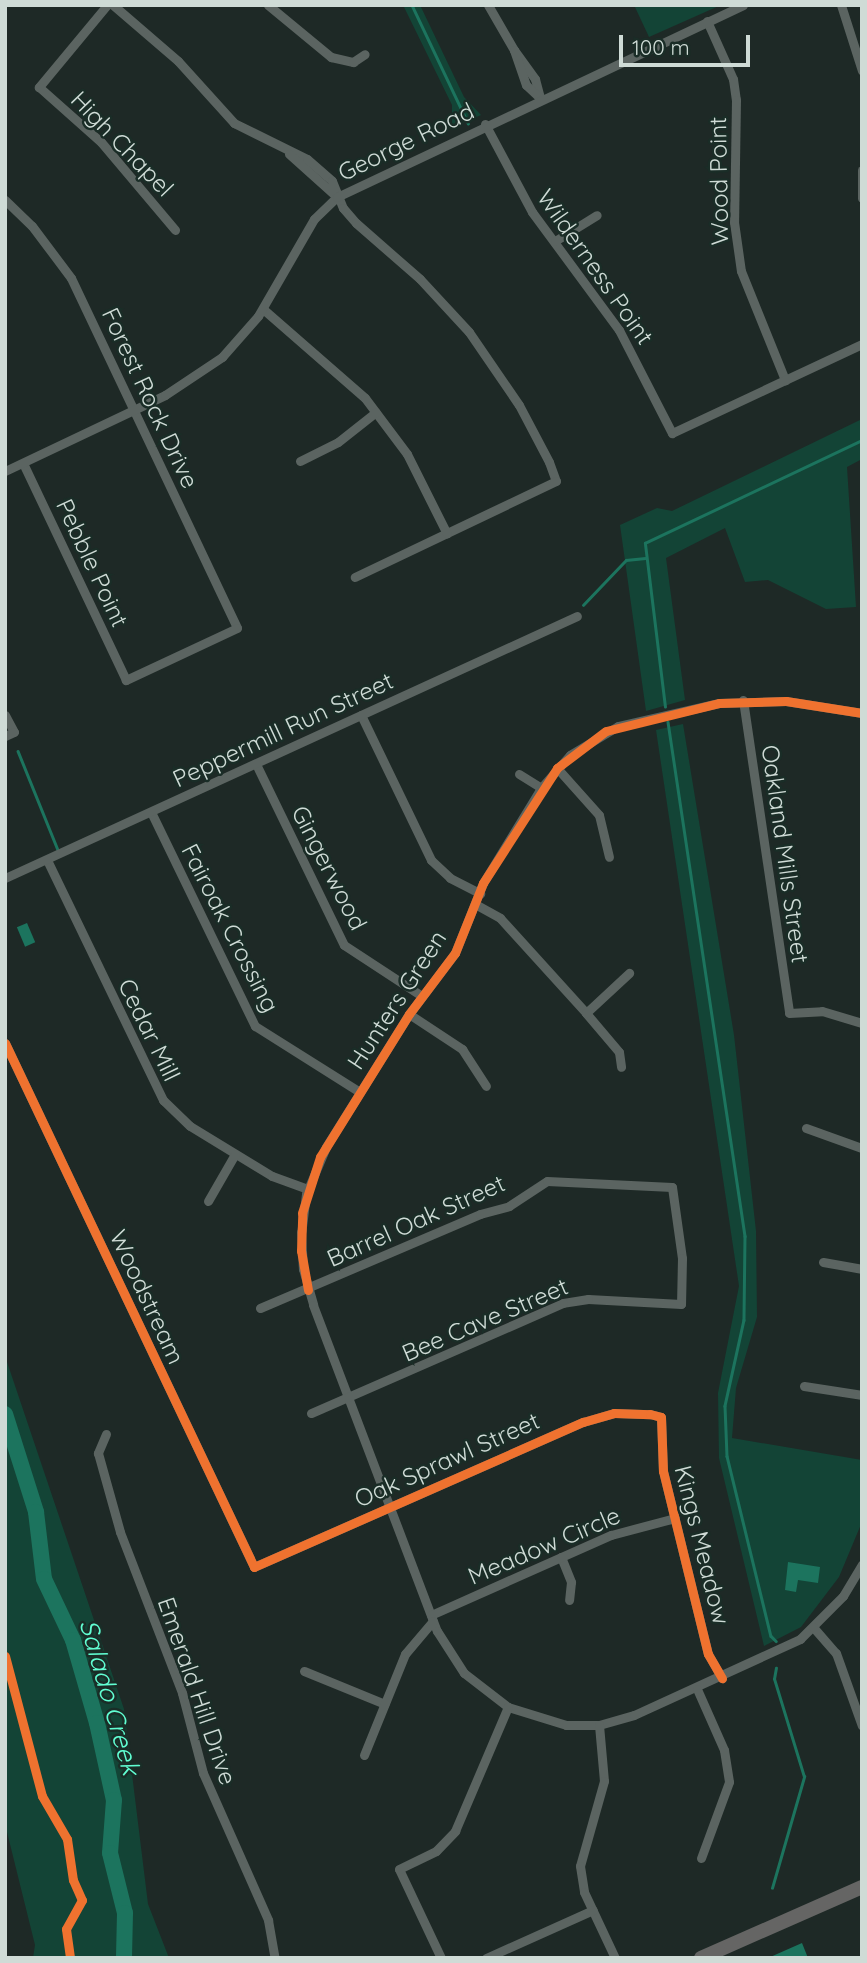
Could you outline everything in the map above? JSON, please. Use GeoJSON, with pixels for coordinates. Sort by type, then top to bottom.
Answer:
{"type":"FeatureCollection","features":[{"type":"Feature","properties":{"kind":"main road"},"geometry":{"type":"LineString","coordinates":[[701,1958],[862,1887]]}},
{"type":"Feature","properties":{"kind":"street","name":"High Chapel"},"geometry":{"type":"LineString","coordinates":[[107,5],[39,87],[101,142],[175,230]]}},
{"type":"Feature","properties":{"kind":"street"},"geometry":{"type":"LineString","coordinates":[[113,5],[165,48],[234,123],[288,153],[337,197],[365,233],[420,279],[470,332],[519,405],[556,481],[355,577]]}},
{"type":"Feature","properties":{"kind":"street"},"geometry":{"type":"LineString","coordinates":[[268,5],[331,57],[354,62],[365,54]]}},
{"type":"Feature","properties":{"kind":"street"},"geometry":{"type":"LineString","coordinates":[[488,5],[514,50],[535,79],[540,98]]}},
{"type":"Feature","properties":{"kind":"street","name":"George Road"},"geometry":{"type":"LineString","coordinates":[[5,471],[135,410],[200,374],[241,337],[263,309],[314,219],[337,197],[485,124],[743,5]]}},
{"type":"Feature","properties":{"kind":"street"},"geometry":{"type":"LineString","coordinates":[[841,5],[862,71]]}},
{"type":"Feature","properties":{"kind":"street","name":"Wood Point"},"geometry":{"type":"LineString","coordinates":[[707,21],[733,79],[736,100],[733,222],[741,271],[785,380]]}},
{"type":"Feature","properties":{"kind":"street","name":"Wilderness Point"},"geometry":{"type":"LineString","coordinates":[[485,124],[510,178],[619,330],[672,433],[785,380]]}},
{"type":"Feature","properties":{"kind":"street"},"geometry":{"type":"LineString","coordinates":[[862,170],[862,198]]}},
{"type":"Feature","properties":{"kind":"street","name":"Forest Rock Drive"},"geometry":{"type":"LineString","coordinates":[[5,200],[39,234],[71,278],[237,628],[125,680]]}},
{"type":"Feature","properties":{"kind":"street"},"geometry":{"type":"LineString","coordinates":[[555,241],[597,215]]}},
{"type":"Feature","properties":{"kind":"street"},"geometry":{"type":"LineString","coordinates":[[263,309],[337,370],[376,412],[407,454],[447,534]]}},
{"type":"Feature","properties":{"kind":"street"},"geometry":{"type":"LineString","coordinates":[[785,380],[862,344]]}},
{"type":"Feature","properties":{"kind":"street"},"geometry":{"type":"LineString","coordinates":[[300,461],[338,442],[376,412]]}},
{"type":"Feature","properties":{"kind":"street","name":"Pebble Point"},"geometry":{"type":"LineString","coordinates":[[23,463],[125,680]]}},
{"type":"Feature","properties":{"kind":"street","name":"Peppermill Run Street"},"geometry":{"type":"LineString","coordinates":[[5,878],[577,616]]}},
{"type":"Feature","properties":{"kind":"street","name":"Hunters Green"},"geometry":{"type":"LineString","coordinates":[[599,1725],[549,1722],[508,1707],[464,1673],[432,1618],[308,1290],[301,1251],[308,1189],[320,1157],[409,1014],[454,953],[480,893],[541,788],[557,768],[588,742],[618,726],[743,701],[786,701],[862,713]]}},
{"type":"Feature","properties":{"kind":"street","name":"Oakland Mills Street"},"geometry":{"type":"LineString","coordinates":[[743,701],[789,1013],[822,1011],[862,1023]]}},
{"type":"Feature","properties":{"kind":"street"},"geometry":{"type":"LineString","coordinates":[[5,715],[9,734]]}},
{"type":"Feature","properties":{"kind":"street"},"geometry":{"type":"LineString","coordinates":[[361,715],[431,860],[450,878],[480,893]]}},
{"type":"Feature","properties":{"kind":"street","name":"Gingerwood"},"geometry":{"type":"LineString","coordinates":[[256,764],[344,945],[422,996]]}},
{"type":"Feature","properties":{"kind":"street"},"geometry":{"type":"LineString","coordinates":[[557,768],[599,815],[609,857]]}},
{"type":"Feature","properties":{"kind":"street"},"geometry":{"type":"LineString","coordinates":[[519,774],[541,788]]}},
{"type":"Feature","properties":{"kind":"street","name":"Fairoak Crossing"},"geometry":{"type":"LineString","coordinates":[[150,812],[255,1026],[360,1092]]}},
{"type":"Feature","properties":{"kind":"street","name":"Cedar Mill"},"geometry":{"type":"LineString","coordinates":[[47,860],[156,1090],[190,1126],[272,1176],[308,1189]]}},
{"type":"Feature","properties":{"kind":"street"},"geometry":{"type":"LineString","coordinates":[[475,904],[500,918],[586,1013],[619,1052],[621,1067]]}},
{"type":"Feature","properties":{"kind":"street"},"geometry":{"type":"LineString","coordinates":[[586,1013],[629,973]]}},
{"type":"Feature","properties":{"kind":"street"},"geometry":{"type":"LineString","coordinates":[[409,1014],[462,1049],[486,1086]]}},
{"type":"Feature","properties":{"kind":"street","name":"Woodstream"},"geometry":{"type":"LineString","coordinates":[[5,1043],[254,1567]]}},
{"type":"Feature","properties":{"kind":"street"},"geometry":{"type":"LineString","coordinates":[[806,1128],[862,1148]]}},
{"type":"Feature","properties":{"kind":"street"},"geometry":{"type":"LineString","coordinates":[[208,1201],[236,1154]]}},
{"type":"Feature","properties":{"kind":"street","name":"Barrel Oak Street"},"geometry":{"type":"LineString","coordinates":[[260,1308],[308,1290],[480,1214],[509,1206],[547,1181],[672,1187],[682,1258],[681,1304]]}},
{"type":"Feature","properties":{"kind":"street"},"geometry":{"type":"LineString","coordinates":[[823,1262],[862,1269]]}},
{"type":"Feature","properties":{"kind":"street","name":"Bee Cave Street"},"geometry":{"type":"LineString","coordinates":[[311,1413],[564,1303],[587,1299],[681,1304]]}},
{"type":"Feature","properties":{"kind":"street"},"geometry":{"type":"LineString","coordinates":[[804,1386],[862,1395]]}},
{"type":"Feature","properties":{"kind":"street","name":"Oak Sprawl Street"},"geometry":{"type":"LineString","coordinates":[[254,1567],[603,1415],[661,1417]]}},
{"type":"Feature","properties":{"kind":"street","name":"Kings Meadow"},"geometry":{"type":"LineString","coordinates":[[661,1417],[663,1471],[708,1654],[722,1678]]}},
{"type":"Feature","properties":{"kind":"street","name":"Emerald Hill Drive"},"geometry":{"type":"LineString","coordinates":[[106,1434],[98,1453],[120,1532],[182,1693],[206,1782],[268,1920],[275,1958]]}},
{"type":"Feature","properties":{"kind":"street","name":"Meadow Circle"},"geometry":{"type":"LineString","coordinates":[[364,1755],[405,1654],[432,1618],[611,1535],[675,1518]]}},
{"type":"Feature","properties":{"kind":"street"},"geometry":{"type":"LineString","coordinates":[[562,1557],[571,1582],[569,1600]]}},
{"type":"Feature","properties":{"kind":"street"},"geometry":{"type":"LineString","coordinates":[[615,1958],[593,1910],[580,1866],[604,1781],[599,1725],[697,1689],[800,1639],[843,1596],[862,1564]]}},
{"type":"Feature","properties":{"kind":"street"},"geometry":{"type":"LineString","coordinates":[[813,1627],[836,1653],[862,1726]]}},
{"type":"Feature","properties":{"kind":"street"},"geometry":{"type":"LineString","coordinates":[[304,1671],[385,1704]]}},
{"type":"Feature","properties":{"kind":"street"},"geometry":{"type":"LineString","coordinates":[[697,1689],[724,1750],[729,1782],[701,1858]]}},
{"type":"Feature","properties":{"kind":"street"},"geometry":{"type":"LineString","coordinates":[[441,1958],[399,1869],[436,1851],[455,1831],[508,1707]]}},
{"type":"Feature","properties":{"kind":"street"},"geometry":{"type":"LineString","coordinates":[[486,1958],[593,1910]]}},
{"type":"Feature","properties":{"kind":"shaded area"},"geometry":{"type":"Polygon","coordinates":[[[403,5],[420,5],[464,97],[481,115],[452,128],[452,105],[403,5]]]}},
{"type":"Feature","properties":{"kind":"shaded area"},"geometry":{"type":"Polygon","coordinates":[[[634,5],[721,5],[649,37],[634,5]]]}},
{"type":"Feature","properties":{"kind":"shaded area"},"geometry":{"type":"Polygon","coordinates":[[[862,419],[862,459],[847,467],[856,607],[826,609],[768,580],[745,582],[725,528],[666,558],[685,700],[646,711],[620,525],[657,508],[672,511],[862,419]]]}},
{"type":"Feature","properties":{"kind":"shaded area"},"geometry":{"type":"Polygon","coordinates":[[[683,724],[734,1035],[756,1231],[757,1317],[736,1388],[732,1438],[862,1460],[862,1522],[839,1577],[801,1627],[764,1646],[719,1458],[718,1393],[739,1286],[656,730],[683,724]]]}},
{"type":"Feature","properties":{"kind":"shaded area"},"geometry":{"type":"Polygon","coordinates":[[[27,923],[35,942],[25,947],[17,927],[27,923]]]}},
{"type":"Feature","properties":{"kind":"shaded area"},"geometry":{"type":"Polygon","coordinates":[[[5,1356],[124,1709],[148,1904],[169,1958],[33,1958],[35,1945],[5,1824],[5,1356]]]}},
{"type":"Feature","properties":{"kind":"shaded area"},"geometry":{"type":"Polygon","coordinates":[[[788,1562],[820,1567],[818,1583],[798,1580],[796,1592],[785,1590],[788,1562]]]}},
{"type":"Feature","properties":{"kind":"shaded area"},"geometry":{"type":"Polygon","coordinates":[[[802,1943],[808,1958],[768,1958],[802,1943]]]}},
{"type":"Feature","properties":{"kind":"waterway"},"geometry":{"type":"LineString","coordinates":[[412,5],[468,123]]}},
{"type":"Feature","properties":{"kind":"waterway"},"geometry":{"type":"LineString","coordinates":[[665,707],[645,543],[862,440]]}},
{"type":"Feature","properties":{"kind":"waterway"},"geometry":{"type":"LineString","coordinates":[[583,605],[626,560],[645,558]]}},
{"type":"Feature","properties":{"kind":"waterway"},"geometry":{"type":"LineString","coordinates":[[668,722],[745,1236],[744,1320],[725,1406],[727,1456],[771,1636],[776,1641]]}},
{"type":"Feature","properties":{"kind":"waterway"},"geometry":{"type":"LineString","coordinates":[[18,751],[58,850]]}},
{"type":"Feature","properties":{"kind":"waterway","name":"Salado Creek"},"geometry":{"type":"LineString","coordinates":[[5,1414],[36,1512],[44,1579],[73,1640],[97,1723],[114,1800],[110,1853],[125,1913],[124,1958]]}},
{"type":"Feature","properties":{"kind":"waterway"},"geometry":{"type":"LineString","coordinates":[[772,1888],[804,1777],[774,1679],[776,1668]]}},
{"type":"Feature","properties":{"kind":"cycle path"},"geometry":{"type":"LineString","coordinates":[[308,1290],[301,1251],[302,1213],[320,1157],[409,1014],[455,953],[483,883],[557,768],[606,731],[719,703],[786,701],[862,713]]}},
{"type":"Feature","properties":{"kind":"cycle path"},"geometry":{"type":"LineString","coordinates":[[5,1043],[254,1567],[583,1422],[614,1413],[650,1414],[661,1417],[663,1471],[708,1654],[722,1678]]}},
{"type":"Feature","properties":{"kind":"cycle path"},"geometry":{"type":"LineString","coordinates":[[5,1656],[42,1796],[67,1839],[73,1880],[82,1900],[66,1929],[70,1958]]}}]}
